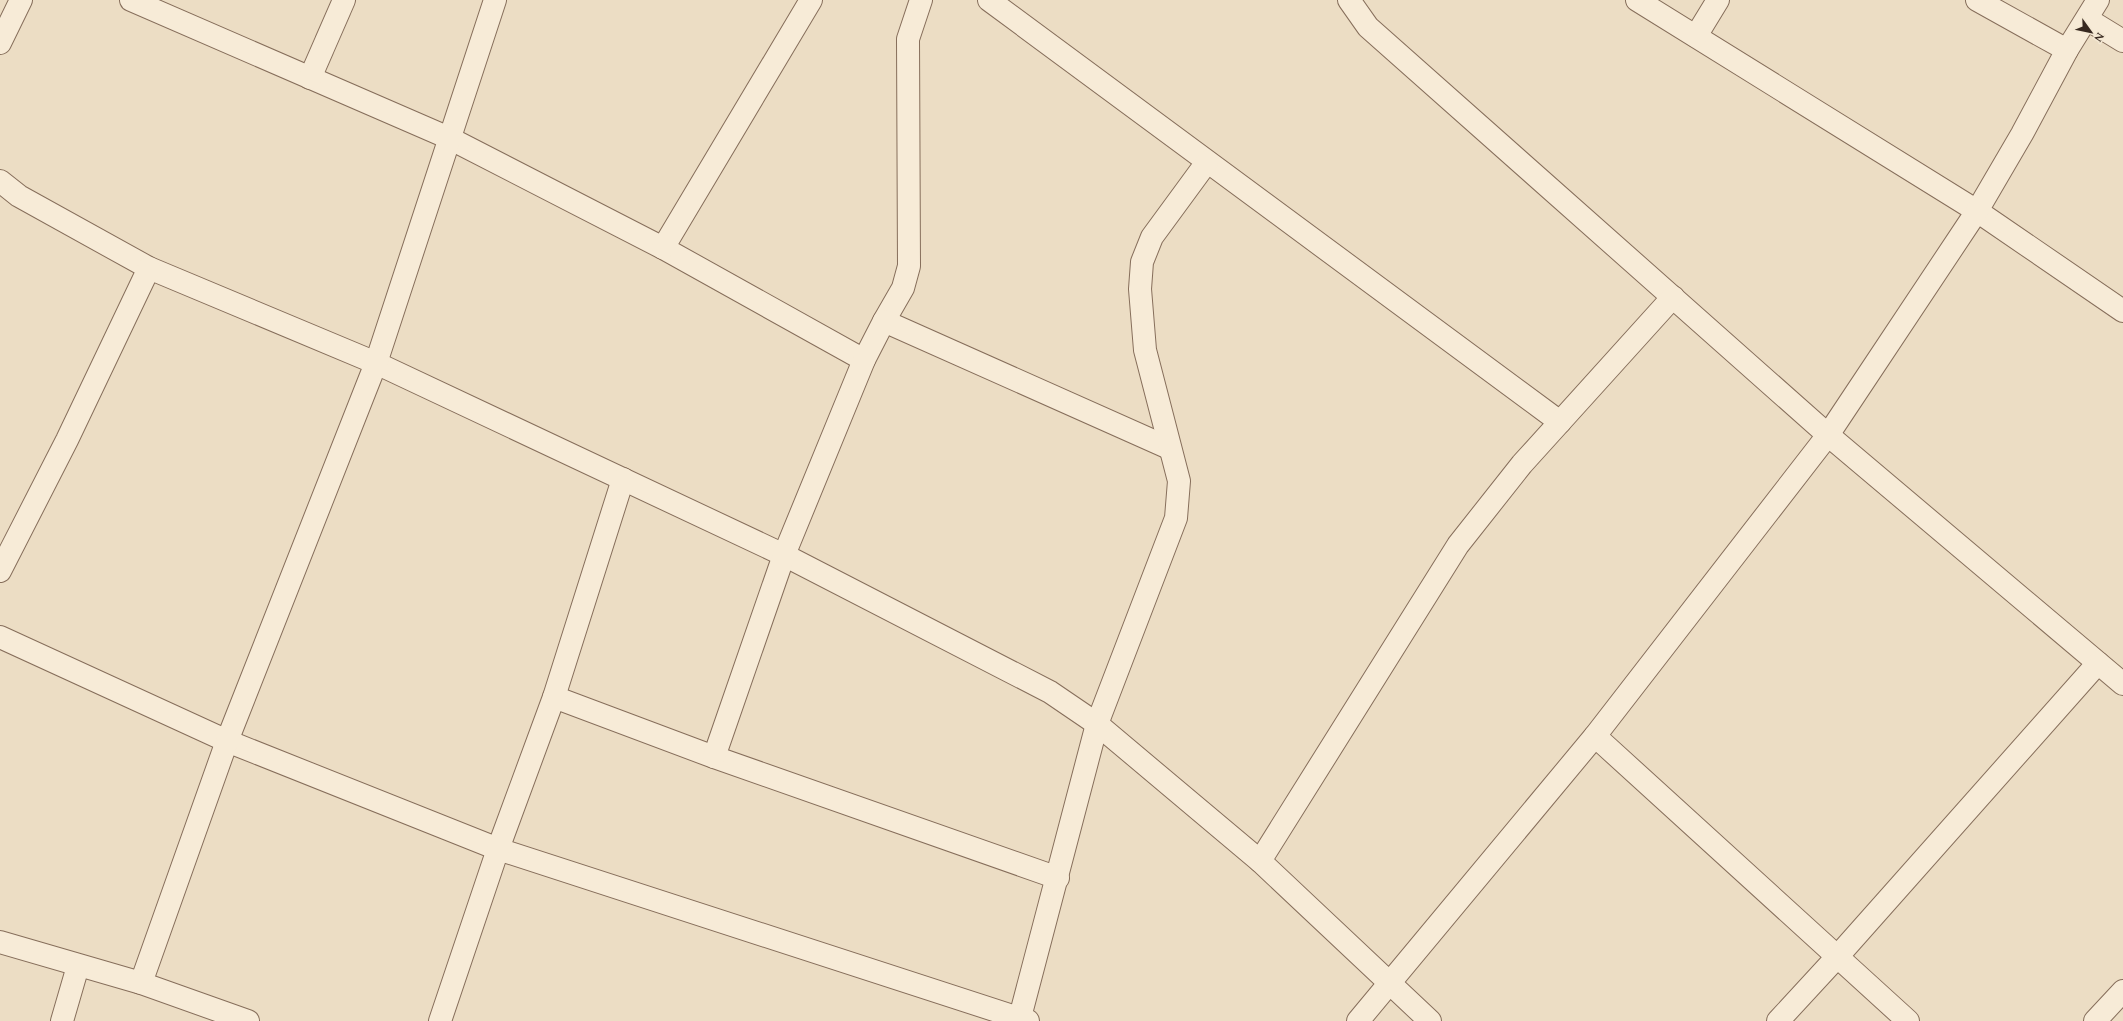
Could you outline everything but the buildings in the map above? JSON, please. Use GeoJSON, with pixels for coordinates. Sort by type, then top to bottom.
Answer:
{"type":"FeatureCollection","features":[{"type":"Feature","properties":{"kind":"street"},"geometry":{"type":"LineString","coordinates":[[0,43],[21,0]]}},
{"type":"Feature","properties":{"kind":"street"},"geometry":{"type":"LineString","coordinates":[[131,0],[449,138],[662,248],[864,360]]}},
{"type":"Feature","properties":{"kind":"street"},"geometry":{"type":"LineString","coordinates":[[310,78],[344,0]]}},
{"type":"Feature","properties":{"kind":"street"},"geometry":{"type":"LineString","coordinates":[[141,984],[227,741],[376,363],[495,0]]}},
{"type":"Feature","properties":{"kind":"street"},"geometry":{"type":"LineString","coordinates":[[662,248],[811,0]]}},
{"type":"Feature","properties":{"kind":"street"},"geometry":{"type":"LineString","coordinates":[[714,757],[784,555],[864,360],[903,288],[909,266],[908,39],[921,0]]}},
{"type":"Feature","properties":{"kind":"street"},"geometry":{"type":"LineString","coordinates":[[990,0],[1560,422]]}},
{"type":"Feature","properties":{"kind":"street"},"geometry":{"type":"LineString","coordinates":[[1349,0],[1368,28],[1673,296],[1828,435],[2123,684]]}},
{"type":"Feature","properties":{"kind":"street"},"geometry":{"type":"LineString","coordinates":[[1637,0],[1977,211],[2123,311]]}},
{"type":"Feature","properties":{"kind":"street"},"geometry":{"type":"LineString","coordinates":[[1696,36],[1718,0]]}},
{"type":"Feature","properties":{"kind":"street"},"geometry":{"type":"LineString","coordinates":[[1977,0],[2068,50]]}},
{"type":"Feature","properties":{"kind":"street"},"geometry":{"type":"LineString","coordinates":[[1358,1021],[1595,736],[1828,435],[1977,211],[2098,0]]}},
{"type":"Feature","properties":{"kind":"street"},"geometry":{"type":"LineString","coordinates":[[2087,19],[2123,41]]}},
{"type":"Feature","properties":{"kind":"street"},"geometry":{"type":"LineString","coordinates":[[0,637],[227,741],[498,849],[1022,1020],[1097,724],[1176,518],[1179,481],[1169,448],[1145,350],[1140,290],[1142,262],[1152,237],[1208,162]]}},
{"type":"Feature","properties":{"kind":"street"},"geometry":{"type":"LineString","coordinates":[[0,181],[19,196],[149,268],[376,363],[623,479],[784,555],[1005,667],[1050,692],[1097,724],[1260,861],[1430,1021]]}},
{"type":"Feature","properties":{"kind":"street"},"geometry":{"type":"LineString","coordinates":[[0,571],[67,440],[149,268]]}},
{"type":"Feature","properties":{"kind":"street"},"geometry":{"type":"LineString","coordinates":[[1260,861],[1458,545],[1522,464],[1673,296]]}},
{"type":"Feature","properties":{"kind":"street"},"geometry":{"type":"LineString","coordinates":[[884,321],[1169,448]]}},
{"type":"Feature","properties":{"kind":"street"},"geometry":{"type":"LineString","coordinates":[[440,1021],[498,849],[554,697],[623,479]]}},
{"type":"Feature","properties":{"kind":"street"},"geometry":{"type":"LineString","coordinates":[[1778,1021],[1837,957],[2098,663]]}},
{"type":"Feature","properties":{"kind":"street"},"geometry":{"type":"LineString","coordinates":[[554,697],[714,757],[1058,878]]}},
{"type":"Feature","properties":{"kind":"street"},"geometry":{"type":"LineString","coordinates":[[1595,736],[1908,1021]]}},
{"type":"Feature","properties":{"kind":"street"},"geometry":{"type":"LineString","coordinates":[[0,942],[141,984],[248,1021]]}},
{"type":"Feature","properties":{"kind":"street"},"geometry":{"type":"LineString","coordinates":[[62,1021],[78,966]]}},
{"type":"Feature","properties":{"kind":"street"},"geometry":{"type":"LineString","coordinates":[[2095,1021],[2123,991]]}}]}
